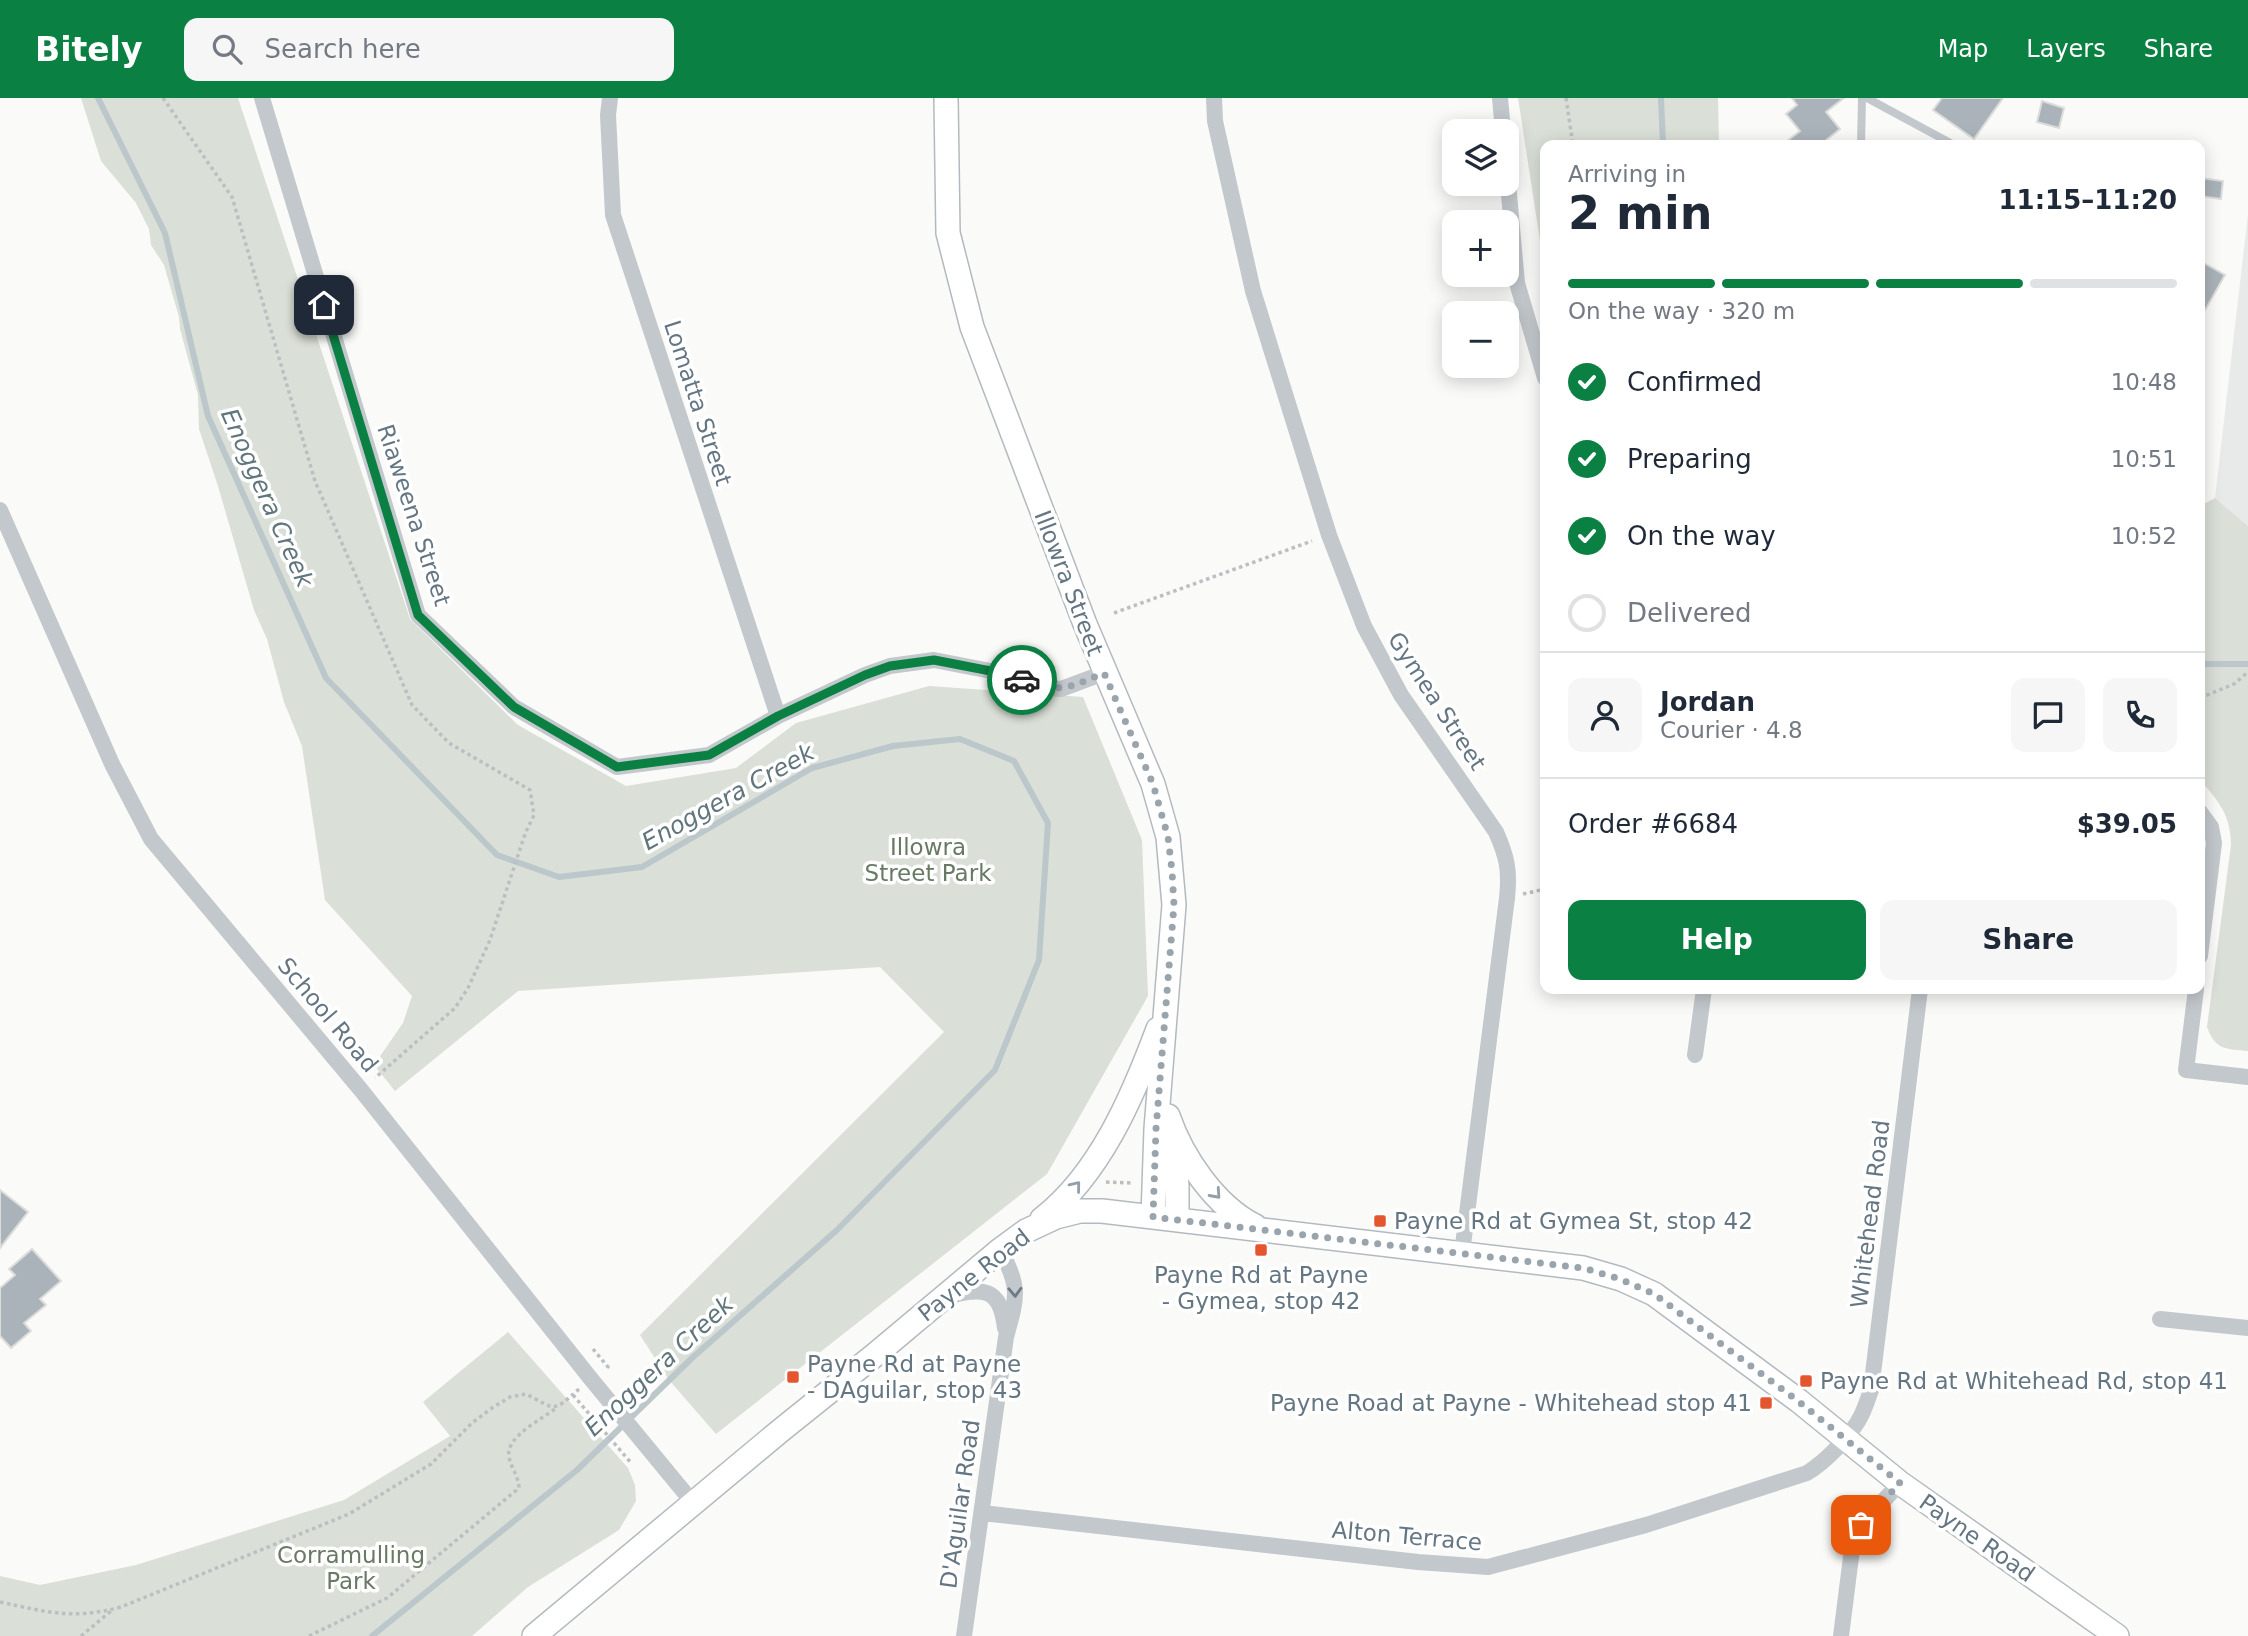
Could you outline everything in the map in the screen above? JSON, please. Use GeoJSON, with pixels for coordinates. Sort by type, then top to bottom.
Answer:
{"type":"FeatureCollection","features":[{"type":"Feature","properties":{"kind":"main road","name":"Illowra Street"},"geometry":{"type":"LineString","coordinates":[[946,98],[948,233],[972,327],[1104,673],[1153,784],[1168,837],[1174,905],[1156,1129],[1153,1217]]}},
{"type":"Feature","properties":{"kind":"main road"},"geometry":{"type":"LineString","coordinates":[[1026,1231],[1066,1199],[1099,1154],[1118,1121],[1166,1006]]}},
{"type":"Feature","properties":{"kind":"main road","name":"Illowra Street"},"geometry":{"type":"LineString","coordinates":[[1161,1070],[1175,1153],[1177,1219]]}},
{"type":"Feature","properties":{"kind":"main road"},"geometry":{"type":"LineString","coordinates":[[1168,1116],[1180,1147],[1210,1187],[1242,1219],[1265,1230]]}},
{"type":"Feature","properties":{"kind":"main road","name":"Payne Road"},"geometry":{"type":"LineString","coordinates":[[534,1636],[1000,1250],[1026,1231],[1056,1217],[1080,1211],[1177,1219],[1583,1268],[1620,1279],[1654,1294],[1798,1401],[1900,1483],[2117,1636]]}},
{"type":"Feature","properties":{"kind":"street","name":"Riaweena Street"},"geometry":{"type":"LineString","coordinates":[[261,98],[418,615],[514,707],[617,767],[709,755],[778,716],[890,666],[934,660],[966,665],[1061,689],[1104,673]]}},
{"type":"Feature","properties":{"kind":"street","name":"Lomatta Street"},"geometry":{"type":"LineString","coordinates":[[610,98],[608,115],[613,215],[778,716]]}},
{"type":"Feature","properties":{"kind":"street","name":"Gymea Street"},"geometry":{"type":"LineString","coordinates":[[1214,98],[1214,121],[1253,291],[1329,535],[1363,626],[1401,695],[1496,832],[1507,855],[1508,887],[1462,1253]]}},
{"type":"Feature","properties":{"kind":"street"},"geometry":{"type":"LineString","coordinates":[[1500,98],[1502,119]]}},
{"type":"Feature","properties":{"kind":"street"},"geometry":{"type":"LineString","coordinates":[[1509,196],[1517,283],[1540,361]]}},
{"type":"Feature","properties":{"kind":"street","name":"School Road"},"geometry":{"type":"LineString","coordinates":[[0,510],[112,764],[151,839],[361,1090],[694,1504]]}},
{"type":"Feature","properties":{"kind":"street"},"geometry":{"type":"LineString","coordinates":[[2205,819],[2211,827],[2214,842],[2205,915]]}},
{"type":"Feature","properties":{"kind":"street"},"geometry":{"type":"LineString","coordinates":[[1695,1055],[1702,994]]}},
{"type":"Feature","properties":{"kind":"street","name":"Whitehead Road"},"geometry":{"type":"LineString","coordinates":[[1844,1438],[1861,1416],[1871,1390],[1919,994]]}},
{"type":"Feature","properties":{"kind":"street"},"geometry":{"type":"LineString","coordinates":[[2195,994],[2186,1070],[2248,1077]]}},
{"type":"Feature","properties":{"kind":"street","name":"D'Aguilar Road"},"geometry":{"type":"LineString","coordinates":[[964,1636],[1006,1337],[1017,1294],[1015,1281],[1000,1250]]}},
{"type":"Feature","properties":{"kind":"street","name":"D'Aguilar Road"},"geometry":{"type":"LineString","coordinates":[[944,1296],[980,1291],[992,1295],[1003,1309],[1006,1337]]}},
{"type":"Feature","properties":{"kind":"street"},"geometry":{"type":"LineString","coordinates":[[2160,1319],[2248,1328]]}},
{"type":"Feature","properties":{"kind":"street","name":"Alton Terrace"},"geometry":{"type":"LineString","coordinates":[[982,1513],[1488,1567],[1646,1525],[1790,1480],[1819,1466],[1844,1438]]}},
{"type":"Feature","properties":{"kind":"street"},"geometry":{"type":"LineString","coordinates":[[1841,1636],[1852,1549],[1861,1525],[1900,1483]]}},
{"type":"Feature","properties":{"kind":"lane"},"geometry":{"type":"LineString","coordinates":[[1861,140],[1864,98],[1944,140]]}},
{"type":"Feature","properties":{"kind":"path"},"geometry":{"type":"LineString","coordinates":[[163,98],[232,197],[315,481],[412,705],[449,743],[530,790],[534,815],[490,940],[468,988],[455,1008],[373,1079]]}},
{"type":"Feature","properties":{"kind":"path"},"geometry":{"type":"LineString","coordinates":[[1566,98],[1572,140]]}},
{"type":"Feature","properties":{"kind":"path"},"geometry":{"type":"LineString","coordinates":[[1114,613],[1329,535]]}},
{"type":"Feature","properties":{"kind":"path"},"geometry":{"type":"LineString","coordinates":[[2205,696],[2234,684],[2248,672]]}},
{"type":"Feature","properties":{"kind":"path"},"geometry":{"type":"LineString","coordinates":[[1104,1182],[1137,1184]]}},
{"type":"Feature","properties":{"kind":"path"},"geometry":{"type":"LineString","coordinates":[[309,1636],[387,1598],[519,1488],[509,1460],[508,1450],[512,1442],[592,1379]]}},
{"type":"Feature","properties":{"kind":"path"},"geometry":{"type":"LineString","coordinates":[[0,1602],[65,1615],[112,1610],[349,1514],[431,1464],[472,1423],[510,1397],[526,1394],[548,1406],[558,1406]]}},
{"type":"Feature","properties":{"kind":"path"},"geometry":{"type":"LineString","coordinates":[[573,1395],[632,1464]]}},
{"type":"Feature","properties":{"kind":"path"},"geometry":{"type":"LineString","coordinates":[[81,1636],[112,1610]]}},
{"type":"Feature","properties":{"kind":"shaded area"},"geometry":{"type":"Polygon","coordinates":[[[2248,214],[2248,526],[2215,498],[2248,214]]]}},
{"type":"Feature","properties":{"kind":"green space","name":"Illowra Street Park"},"geometry":{"type":"Polygon","coordinates":[[[81,98],[238,98],[410,619],[518,725],[626,786],[736,768],[796,723],[929,686],[1083,697],[1142,840],[1148,996],[1047,1174],[716,1434],[669,1380],[640,1335],[944,1032],[880,967],[518,991],[395,1091],[374,1065],[403,1023],[412,996],[325,900],[302,746],[284,702],[267,639],[254,610],[199,429],[198,395],[164,265],[151,245],[149,229],[136,203],[101,161],[81,98]]]}},
{"type":"Feature","properties":{"kind":"green space"},"geometry":{"type":"Polygon","coordinates":[[[1518,98],[1718,98],[1719,140],[1540,140],[1540,241],[1518,98]]]}},
{"type":"Feature","properties":{"kind":"green space"},"geometry":{"type":"Polygon","coordinates":[[[2215,498],[2248,526],[2248,1051],[2222,1047],[2210,1035],[2207,1027],[2231,845],[2229,826],[2223,810],[2205,786],[2205,503],[2215,498]]]}},
{"type":"Feature","properties":{"kind":"green space","name":"Corramulling Park"},"geometry":{"type":"Polygon","coordinates":[[[508,1332],[628,1468],[635,1485],[636,1501],[619,1530],[528,1587],[472,1636],[0,1636],[0,1576],[40,1585],[136,1565],[344,1500],[450,1436],[423,1402],[508,1332]]]}},
{"type":"Feature","properties":{"kind":"building"},"geometry":{"type":"Polygon","coordinates":[[[1792,98],[1844,98],[1826,112],[1840,129],[1826,140],[1788,140],[1800,131],[1786,114],[1797,105],[1792,98]]]}},
{"type":"Feature","properties":{"kind":"building"},"geometry":{"type":"Polygon","coordinates":[[[1942,98],[2003,98],[1974,139],[1933,110],[1942,98]]]}},
{"type":"Feature","properties":{"kind":"building"},"geometry":{"type":"Polygon","coordinates":[[[2042,101],[2064,108],[2059,128],[2037,122],[2042,101]]]}},
{"type":"Feature","properties":{"kind":"building"},"geometry":{"type":"Polygon","coordinates":[[[2205,179],[2223,181],[2221,199],[2205,197],[2205,179]]]}},
{"type":"Feature","properties":{"kind":"building"},"geometry":{"type":"Polygon","coordinates":[[[2205,264],[2225,275],[2205,310],[2205,264]]]}},
{"type":"Feature","properties":{"kind":"building"},"geometry":{"type":"Polygon","coordinates":[[[0,1190],[28,1212],[0,1248],[0,1190]]]}},
{"type":"Feature","properties":{"kind":"building"},"geometry":{"type":"Polygon","coordinates":[[[32,1249],[61,1281],[40,1299],[46,1305],[24,1323],[31,1331],[11,1348],[0,1336],[0,1288],[15,1275],[9,1269],[32,1249]]]}},
{"type":"Feature","properties":{"kind":"waterway","name":"Enoggera Creek"},"geometry":{"type":"LineString","coordinates":[[98,98],[165,233],[208,416],[326,678],[497,855],[559,877],[642,867],[812,768],[893,746],[960,739],[1014,761],[1048,823],[1039,960],[995,1070],[837,1230],[692,1358],[577,1470],[372,1636]]}},
{"type":"Feature","properties":{"kind":"waterway","name":"Enoggera Creek"},"geometry":{"type":"LineString","coordinates":[[1661,98],[1663,140]]}},
{"type":"Feature","properties":{"kind":"waterway","name":"Enoggera Creek"},"geometry":{"type":"LineString","coordinates":[[2205,664],[2248,664]]}},
{"type":"Feature","properties":{"kind":"way so far"},"geometry":{"type":"LineString","coordinates":[[1022,680],[1061,689],[1104,673],[1153,784],[1168,837],[1174,905],[1156,1129],[1153,1217],[1583,1268],[1620,1279],[1654,1294],[1798,1401],[1900,1483],[1861,1525]]}},
{"type":"Feature","properties":{"kind":"place","name":"Payne Rd at Gymea St, stop 42"},"geometry":{"type":"Point","coordinates":[1380,1221]}},
{"type":"Feature","properties":{"kind":"place","name":"Payne Rd at Payne - Gymea, stop 42"},"geometry":{"type":"Point","coordinates":[1261,1250]}},
{"type":"Feature","properties":{"kind":"place","name":"Payne Rd at Payne - DAguilar, stop 43"},"geometry":{"type":"Point","coordinates":[793,1377]}},
{"type":"Feature","properties":{"kind":"place","name":"Payne Rd at Whitehead Rd, stop 41"},"geometry":{"type":"Point","coordinates":[1806,1381]}},
{"type":"Feature","properties":{"kind":"place","name":"Payne Road at Payne - Whitehead stop 41"},"geometry":{"type":"Point","coordinates":[1766,1403]}},
{"type":"Feature","properties":{"kind":"route"},"geometry":{"type":"LineString","coordinates":[[324,305],[418,615],[514,707],[617,767],[709,755],[778,716],[890,666],[934,660],[966,665],[1022,680]]}}]}
